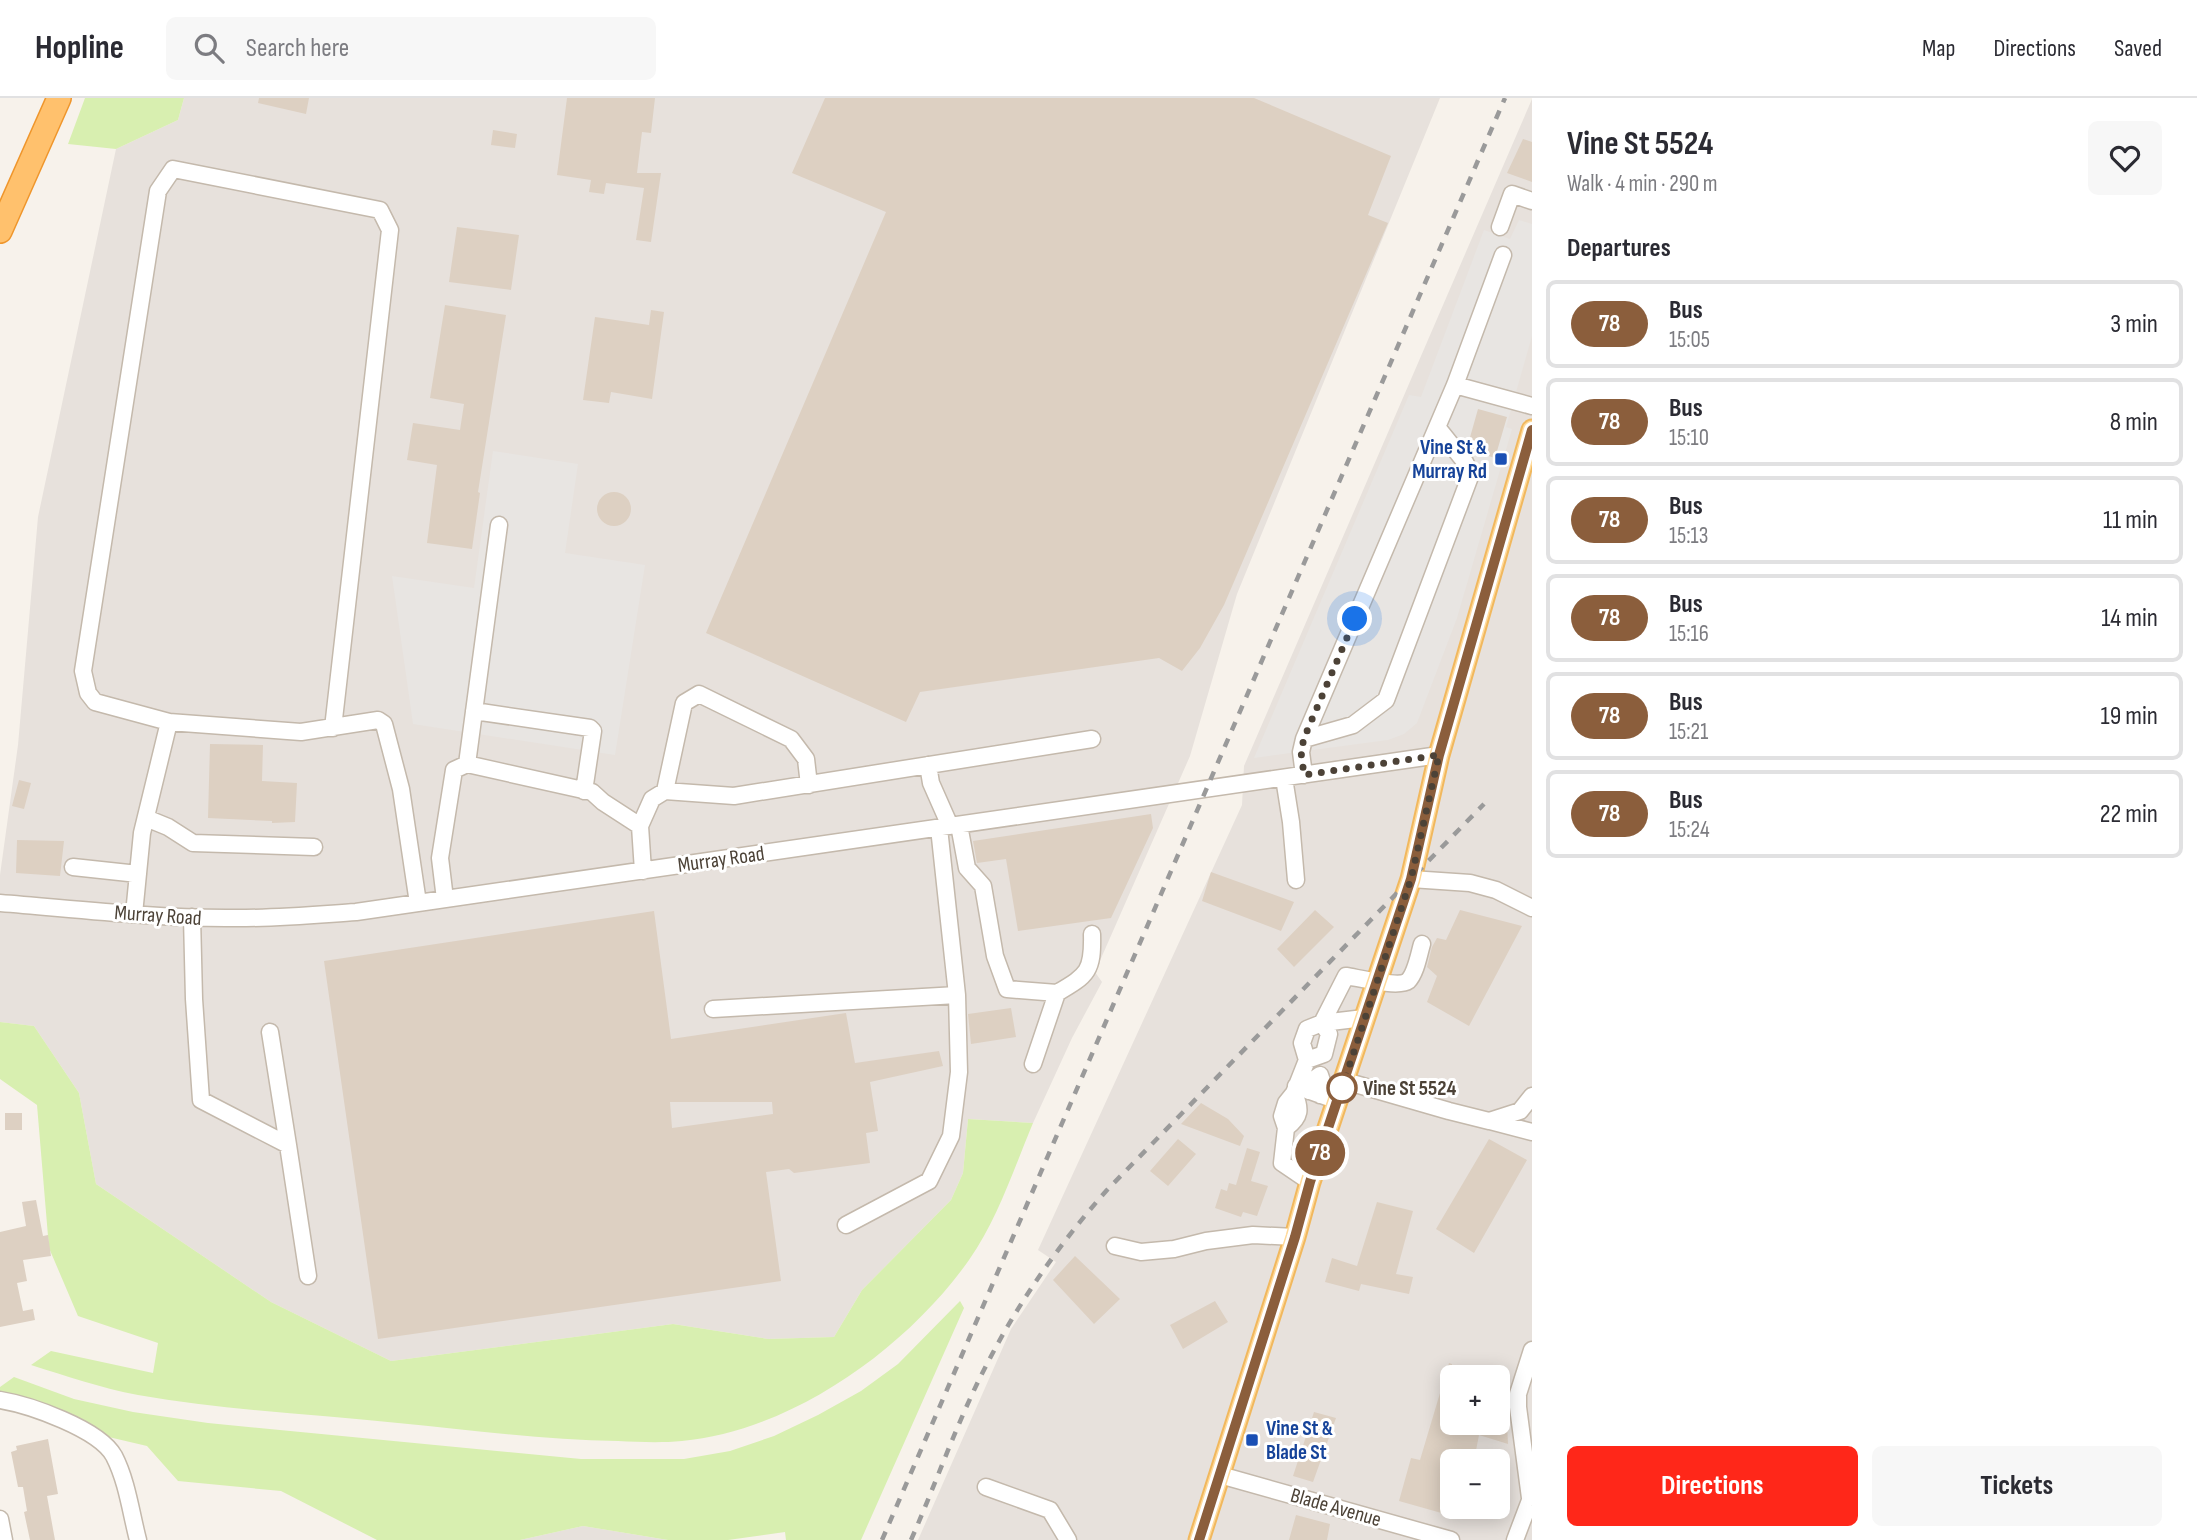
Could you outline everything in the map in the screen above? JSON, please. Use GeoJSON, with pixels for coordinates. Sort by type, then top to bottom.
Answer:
{"type":"FeatureCollection","features":[{"type":"Feature","properties":{"kind":"highway"},"geometry":{"type":"LineString","coordinates":[[0,231],[59,98]]}},
{"type":"Feature","properties":{"kind":"main road"},"geometry":{"type":"LineString","coordinates":[[1199,1540],[1310,1182],[1312,1093],[1345,1081],[1411,879],[1439,755],[1532,430]]}},
{"type":"Feature","properties":{"kind":"street"},"geometry":{"type":"LineString","coordinates":[[334,728],[390,230],[380,211],[173,169],[158,191],[83,671],[88,693],[95,702],[169,722],[301,732],[334,728],[378,720],[384,724],[401,789],[418,903]]}},
{"type":"Feature","properties":{"kind":"street"},"geometry":{"type":"LineString","coordinates":[[1500,227],[1511,194],[1532,201]]}},
{"type":"Feature","properties":{"kind":"street"},"geometry":{"type":"LineString","coordinates":[[1304,775],[1301,752],[1304,738],[1455,385],[1503,255]]}},
{"type":"Feature","properties":{"kind":"street"},"geometry":{"type":"LineString","coordinates":[[1455,385],[1532,406]]}},
{"type":"Feature","properties":{"kind":"street"},"geometry":{"type":"LineString","coordinates":[[1304,738],[1353,725],[1386,700],[1471,474],[1465,462],[1437,427]]}},
{"type":"Feature","properties":{"kind":"street"},"geometry":{"type":"LineString","coordinates":[[467,764],[499,525]]}},
{"type":"Feature","properties":{"kind":"street"},"geometry":{"type":"LineString","coordinates":[[665,791],[684,703],[699,694],[791,739],[806,759],[809,785]]}},
{"type":"Feature","properties":{"kind":"street"},"geometry":{"type":"LineString","coordinates":[[474,711],[593,731],[584,791]]}},
{"type":"Feature","properties":{"kind":"street"},"geometry":{"type":"LineString","coordinates":[[134,914],[142,833],[169,722]]}},
{"type":"Feature","properties":{"kind":"street"},"geometry":{"type":"LineString","coordinates":[[643,871],[640,826],[652,799],[665,791],[734,796],[1091,739]]}},
{"type":"Feature","properties":{"kind":"street","name":"Murray Road"},"geometry":{"type":"LineString","coordinates":[[0,903],[192,917],[286,918],[356,912],[1439,755]]}},
{"type":"Feature","properties":{"kind":"street"},"geometry":{"type":"LineString","coordinates":[[445,899],[440,858],[454,770],[467,764],[592,792],[640,826]]}},
{"type":"Feature","properties":{"kind":"street"},"geometry":{"type":"LineString","coordinates":[[928,765],[931,783],[967,868],[983,886],[995,956],[1007,989],[1057,993],[1080,980],[1092,961],[1091,934]]}},
{"type":"Feature","properties":{"kind":"street"},"geometry":{"type":"LineString","coordinates":[[1284,778],[1296,880]]}},
{"type":"Feature","properties":{"kind":"street"},"geometry":{"type":"LineString","coordinates":[[146,818],[168,827],[193,843],[314,847]]}},
{"type":"Feature","properties":{"kind":"street"},"geometry":{"type":"LineString","coordinates":[[846,1225],[929,1181],[951,1136],[959,1072],[949,826]]}},
{"type":"Feature","properties":{"kind":"street"},"geometry":{"type":"LineString","coordinates":[[73,866],[138,874]]}},
{"type":"Feature","properties":{"kind":"street"},"geometry":{"type":"LineString","coordinates":[[1411,879],[1469,883],[1496,890],[1532,908]]}},
{"type":"Feature","properties":{"kind":"street"},"geometry":{"type":"LineString","coordinates":[[192,917],[201,1100],[288,1145]]}},
{"type":"Feature","properties":{"kind":"street"},"geometry":{"type":"LineString","coordinates":[[1322,1023],[1346,976],[1397,985],[1406,982],[1412,975],[1422,944]]}},
{"type":"Feature","properties":{"kind":"street"},"geometry":{"type":"LineString","coordinates":[[1033,1064],[1057,993]]}},
{"type":"Feature","properties":{"kind":"street"},"geometry":{"type":"LineString","coordinates":[[713,1009],[957,995]]}},
{"type":"Feature","properties":{"kind":"street"},"geometry":{"type":"LineString","coordinates":[[1312,1093],[1302,1043],[1307,1029],[1322,1023],[1364,1018]]}},
{"type":"Feature","properties":{"kind":"street"},"geometry":{"type":"LineString","coordinates":[[1310,1182],[1282,1163],[1286,1128],[1282,1116],[1286,1102],[1312,1093],[1323,1084],[1320,1075],[1329,1034],[1322,1023]]}},
{"type":"Feature","properties":{"kind":"street"},"geometry":{"type":"LineString","coordinates":[[270,1032],[308,1276]]}},
{"type":"Feature","properties":{"kind":"street"},"geometry":{"type":"LineString","coordinates":[[1307,1060],[1325,1054]]}},
{"type":"Feature","properties":{"kind":"street"},"geometry":{"type":"LineString","coordinates":[[1345,1081],[1532,1132]]}},
{"type":"Feature","properties":{"kind":"street"},"geometry":{"type":"LineString","coordinates":[[1489,1121],[1520,1111],[1532,1097]]}},
{"type":"Feature","properties":{"kind":"street"},"geometry":{"type":"LineString","coordinates":[[1115,1246],[1141,1252],[1253,1235],[1295,1237]]}},
{"type":"Feature","properties":{"kind":"street"},"geometry":{"type":"LineString","coordinates":[[1515,1540],[1531,1497],[1517,1407],[1518,1394],[1528,1376],[1532,1350]]}},
{"type":"Feature","properties":{"kind":"street"},"geometry":{"type":"LineString","coordinates":[[0,1400],[44,1412],[77,1427],[106,1445],[114,1457],[122,1480],[138,1540]]}},
{"type":"Feature","properties":{"kind":"street","name":"Blade Avenue"},"geometry":{"type":"LineString","coordinates":[[1220,1475],[1451,1540]]}},
{"type":"Feature","properties":{"kind":"street"},"geometry":{"type":"LineString","coordinates":[[986,1487],[1050,1510],[1068,1540]]}},
{"type":"Feature","properties":{"kind":"street"},"geometry":{"type":"LineString","coordinates":[[0,1519],[4,1540]]}},
{"type":"Feature","properties":{"kind":"shaded area"},"geometry":{"type":"Polygon","coordinates":[[[184,98],[1440,98],[1237,594],[1190,756],[1095,972],[1102,982],[1072,1038],[1033,1123],[968,1119],[963,1173],[951,1200],[862,1290],[834,1337],[768,1339],[673,1324],[391,1361],[271,1302],[96,1184],[79,1093],[34,1026],[0,1022],[0,875],[18,745],[38,517],[116,149],[178,120],[184,98]]]}},
{"type":"Feature","properties":{"kind":"shaded area"},"geometry":{"type":"Polygon","coordinates":[[[1532,99],[1532,1540],[918,1540],[1011,1329],[1056,1262],[1038,1250],[1242,805],[1244,766],[1532,99]]]}},
{"type":"Feature","properties":{"kind":"shaded area"},"geometry":{"type":"Polygon","coordinates":[[[1519,220],[1532,224],[1532,336],[1506,427],[1512,429],[1457,618],[1417,723],[1404,734],[1388,740],[1254,758],[1409,395],[1421,397],[1484,230],[1510,239],[1519,220]]]}},
{"type":"Feature","properties":{"kind":"shaded area"},"geometry":{"type":"Polygon","coordinates":[[[493,451],[578,464],[565,553],[645,565],[615,755],[413,724],[392,576],[474,588],[493,451]]]}},
{"type":"Feature","properties":{"kind":"shaded area"},"geometry":{"type":"Polygon","coordinates":[[[583,1526],[668,1540],[520,1540],[583,1526]]]}},
{"type":"Feature","properties":{"kind":"green space"},"geometry":{"type":"Polygon","coordinates":[[[85,98],[184,98],[178,120],[116,149],[68,144],[85,98]]]}},
{"type":"Feature","properties":{"kind":"green space"},"geometry":{"type":"Polygon","coordinates":[[[0,1022],[34,1026],[79,1093],[96,1184],[271,1302],[391,1361],[673,1324],[768,1339],[834,1337],[862,1290],[951,1200],[963,1173],[968,1119],[1033,1123],[989,1228],[969,1260],[943,1293],[880,1353],[844,1380],[805,1403],[765,1421],[723,1434],[682,1441],[642,1442],[536,1437],[235,1408],[124,1392],[31,1365],[51,1351],[153,1373],[158,1343],[78,1316],[49,1248],[37,1105],[0,1079],[0,1022]]]}},
{"type":"Feature","properties":{"kind":"green space"},"geometry":{"type":"Polygon","coordinates":[[[960,1301],[964,1308],[861,1540],[786,1540],[785,1532],[728,1540],[668,1540],[583,1526],[520,1540],[377,1540],[281,1491],[178,1481],[147,1446],[66,1427],[0,1398],[0,1387],[14,1377],[74,1399],[133,1412],[208,1423],[581,1459],[684,1459],[730,1451],[774,1436],[861,1391],[898,1364],[960,1301]]]}},
{"type":"Feature","properties":{"kind":"building"},"geometry":{"type":"Polygon","coordinates":[[[259,98],[309,98],[306,114],[258,103],[259,98]]]}},
{"type":"Feature","properties":{"kind":"building"},"geometry":{"type":"Polygon","coordinates":[[[567,98],[655,98],[651,133],[642,132],[637,173],[661,173],[651,242],[636,240],[644,188],[606,183],[604,194],[589,192],[591,180],[557,175],[567,98]]]}},
{"type":"Feature","properties":{"kind":"building"},"geometry":{"type":"Polygon","coordinates":[[[825,98],[1254,98],[1391,156],[1368,215],[1388,223],[1224,605],[1200,648],[1182,671],[1159,658],[920,692],[906,722],[706,633],[886,212],[792,173],[825,98]]]}},
{"type":"Feature","properties":{"kind":"building"},"geometry":{"type":"Polygon","coordinates":[[[493,130],[517,134],[515,148],[491,145],[493,130]]]}},
{"type":"Feature","properties":{"kind":"building"},"geometry":{"type":"Polygon","coordinates":[[[1523,139],[1532,142],[1532,182],[1507,173],[1523,139]]]}},
{"type":"Feature","properties":{"kind":"building"},"geometry":{"type":"Polygon","coordinates":[[[457,227],[519,235],[511,290],[449,282],[457,227]]]}},
{"type":"Feature","properties":{"kind":"building"},"geometry":{"type":"Polygon","coordinates":[[[445,305],[506,315],[478,492],[472,549],[427,543],[437,465],[407,460],[413,423],[460,430],[464,404],[430,398],[445,305]]]}},
{"type":"Feature","properties":{"kind":"building"},"geometry":{"type":"Polygon","coordinates":[[[651,310],[664,312],[652,399],[611,392],[609,403],[583,400],[595,317],[649,325],[651,310]]]}},
{"type":"Feature","properties":{"kind":"building"},"geometry":{"type":"Polygon","coordinates":[[[1478,409],[1507,417],[1495,458],[1467,448],[1478,409]]]}},
{"type":"Feature","properties":{"kind":"building"},"geometry":{"type":"Polygon","coordinates":[[[614,492],[626,497],[631,509],[626,521],[614,526],[602,521],[597,509],[602,497],[614,492]]]}},
{"type":"Feature","properties":{"kind":"building"},"geometry":{"type":"Polygon","coordinates":[[[210,744],[263,745],[262,781],[297,783],[295,822],[208,818],[210,744]]]}},
{"type":"Feature","properties":{"kind":"building"},"geometry":{"type":"Polygon","coordinates":[[[19,780],[31,783],[24,809],[12,806],[19,780]]]}},
{"type":"Feature","properties":{"kind":"building"},"geometry":{"type":"Polygon","coordinates":[[[1151,814],[1153,828],[1111,918],[1018,931],[1006,859],[977,863],[973,841],[1151,814]]]}},
{"type":"Feature","properties":{"kind":"building"},"geometry":{"type":"Polygon","coordinates":[[[17,840],[64,841],[60,876],[16,873],[17,840]]]}},
{"type":"Feature","properties":{"kind":"building"},"geometry":{"type":"Polygon","coordinates":[[[1211,872],[1294,902],[1281,931],[1202,901],[1211,872]]]}},
{"type":"Feature","properties":{"kind":"building"},"geometry":{"type":"Polygon","coordinates":[[[1315,910],[1334,927],[1294,967],[1277,949],[1315,910]]]}},
{"type":"Feature","properties":{"kind":"building"},"geometry":{"type":"Polygon","coordinates":[[[1460,910],[1522,926],[1469,1026],[1427,1002],[1437,976],[1427,967],[1432,947],[1437,938],[1446,940],[1460,910]]]}},
{"type":"Feature","properties":{"kind":"building"},"geometry":{"type":"Polygon","coordinates":[[[654,911],[671,1039],[846,1013],[855,1063],[939,1051],[943,1066],[870,1082],[878,1131],[866,1133],[870,1163],[794,1173],[789,1169],[766,1172],[781,1281],[378,1339],[324,961],[654,911]],[[670,1102],[672,1128],[773,1114],[772,1102],[670,1102]]]}},
{"type":"Feature","properties":{"kind":"building"},"geometry":{"type":"Polygon","coordinates":[[[1011,1008],[1016,1037],[971,1044],[968,1014],[1011,1008]]]}},
{"type":"Feature","properties":{"kind":"building"},"geometry":{"type":"Polygon","coordinates":[[[1201,1103],[1228,1119],[1244,1136],[1240,1146],[1181,1124],[1201,1103]]]}},
{"type":"Feature","properties":{"kind":"building"},"geometry":{"type":"Polygon","coordinates":[[[5,1113],[22,1113],[22,1130],[5,1130],[5,1113]]]}},
{"type":"Feature","properties":{"kind":"building"},"geometry":{"type":"Polygon","coordinates":[[[1178,1139],[1196,1154],[1168,1186],[1150,1171],[1178,1139]]]}},
{"type":"Feature","properties":{"kind":"building"},"geometry":{"type":"Polygon","coordinates":[[[1489,1139],[1527,1160],[1474,1253],[1436,1229],[1489,1139]]]}},
{"type":"Feature","properties":{"kind":"building"},"geometry":{"type":"Polygon","coordinates":[[[1247,1148],[1260,1152],[1251,1181],[1268,1186],[1257,1216],[1243,1212],[1241,1217],[1215,1208],[1221,1189],[1227,1191],[1229,1183],[1236,1185],[1247,1148]]]}},
{"type":"Feature","properties":{"kind":"building"},"geometry":{"type":"Polygon","coordinates":[[[36,1200],[43,1236],[48,1235],[51,1256],[23,1260],[27,1281],[17,1283],[23,1311],[33,1309],[35,1320],[0,1327],[0,1232],[26,1226],[22,1202],[36,1200]]]}},
{"type":"Feature","properties":{"kind":"building"},"geometry":{"type":"Polygon","coordinates":[[[1377,1202],[1413,1211],[1396,1274],[1413,1277],[1409,1294],[1361,1284],[1359,1291],[1325,1282],[1332,1258],[1357,1266],[1377,1202]]]}},
{"type":"Feature","properties":{"kind":"building"},"geometry":{"type":"Polygon","coordinates":[[[1075,1256],[1120,1299],[1094,1324],[1053,1280],[1075,1256]]]}},
{"type":"Feature","properties":{"kind":"building"},"geometry":{"type":"Polygon","coordinates":[[[1215,1301],[1228,1322],[1183,1349],[1170,1325],[1215,1301]]]}},
{"type":"Feature","properties":{"kind":"building"},"geometry":{"type":"Polygon","coordinates":[[[1440,1393],[1440,1435],[1479,1435],[1476,1449],[1440,1449],[1440,1513],[1399,1501],[1411,1458],[1420,1460],[1440,1393]]]}},
{"type":"Feature","properties":{"kind":"building"},"geometry":{"type":"Polygon","coordinates":[[[1314,1412],[1336,1418],[1313,1482],[1293,1476],[1314,1412]]]}},
{"type":"Feature","properties":{"kind":"building"},"geometry":{"type":"Polygon","coordinates":[[[1479,1435],[1508,1435],[1508,1444],[1479,1435]]]}},
{"type":"Feature","properties":{"kind":"building"},"geometry":{"type":"Polygon","coordinates":[[[48,1439],[58,1494],[47,1496],[55,1540],[30,1540],[24,1512],[27,1511],[23,1487],[18,1487],[11,1452],[17,1450],[16,1446],[48,1439]]]}},
{"type":"Feature","properties":{"kind":"building"},"geometry":{"type":"Polygon","coordinates":[[[1296,1515],[1330,1524],[1327,1540],[1289,1540],[1296,1515]]]}},
{"type":"Feature","properties":{"kind":"railway"},"geometry":{"type":"LineString","coordinates":[[882,1540],[1505,98]]}},
{"type":"Feature","properties":{"kind":"railway"},"geometry":{"type":"LineString","coordinates":[[911,1540],[957,1428],[1000,1339],[1027,1294],[1073,1231],[1107,1190],[1484,804]]}},
{"type":"Feature","properties":{"kind":"bus line","name":"78"},"geometry":{"type":"LineString","coordinates":[[1199,1540],[1310,1182],[1411,879],[1439,755],[1532,430]]}},
{"type":"Feature","properties":{"kind":"place","name":"Vine St & Murray Rd"},"geometry":{"type":"Point","coordinates":[1501,459]}},
{"type":"Feature","properties":{"kind":"place","name":"Vine St 5524"},"geometry":{"type":"Point","coordinates":[1342,1088]}},
{"type":"Feature","properties":{"kind":"place","name":"Vine St & Blade St"},"geometry":{"type":"Point","coordinates":[1252,1440]}},
{"type":"Feature","properties":{"kind":"route"},"geometry":{"type":"LineString","coordinates":[[1342,1088],[1411,879],[1439,755],[1304,775],[1301,752],[1304,738],[1355,619]]}}]}
